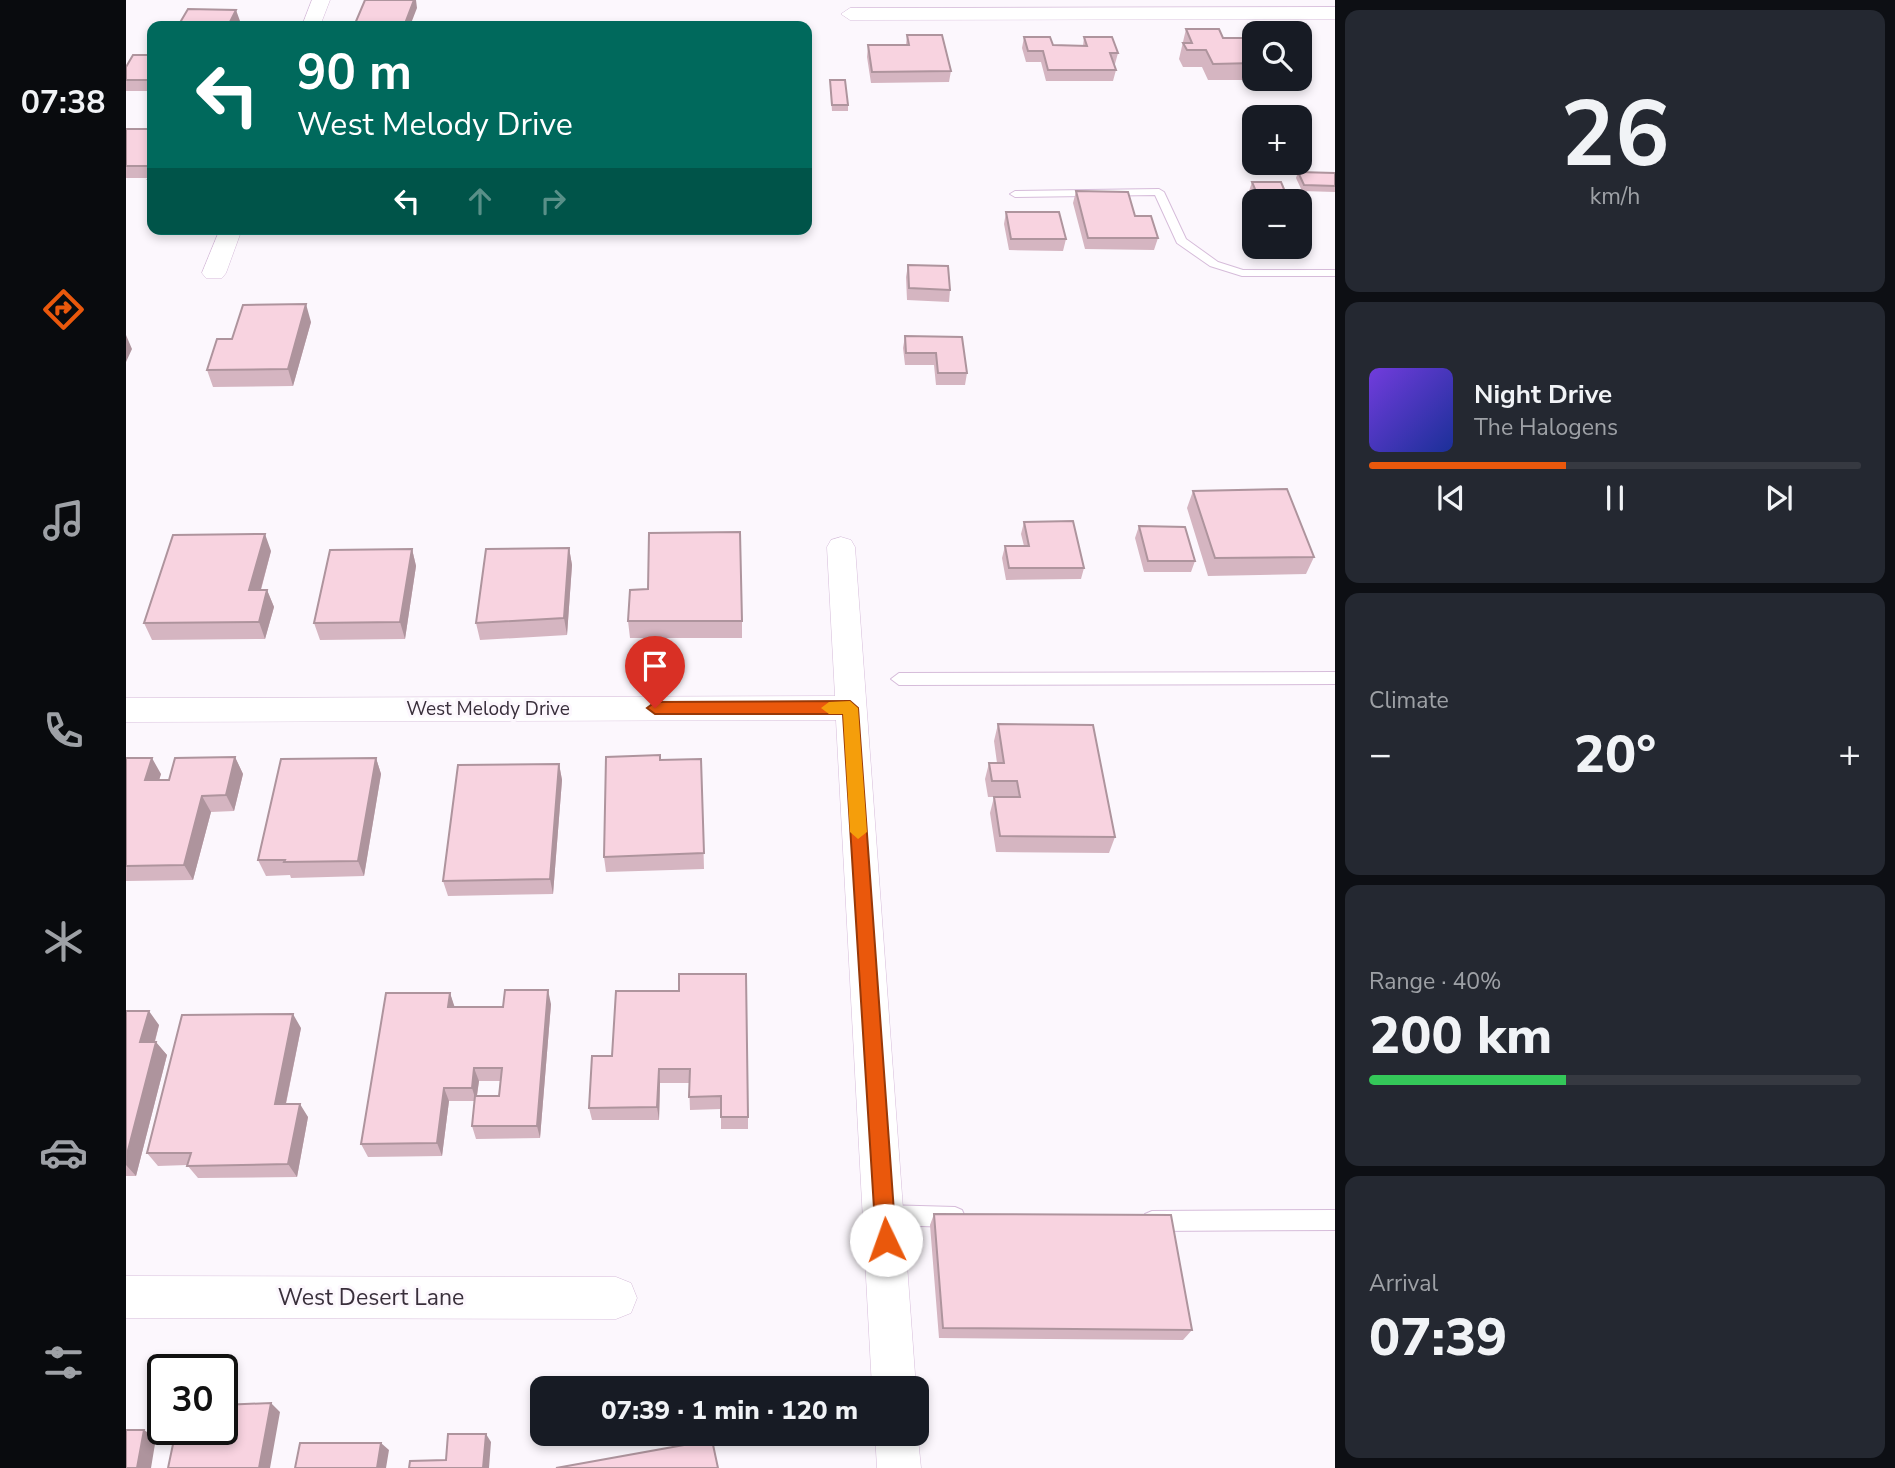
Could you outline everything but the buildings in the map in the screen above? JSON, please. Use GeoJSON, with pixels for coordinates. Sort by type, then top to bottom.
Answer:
{"type":"FeatureCollection","features":[{"type":"Feature","properties":{"kind":"street"},"geometry":{"type":"LineString","coordinates":[[313,21],[321,0]]}},
{"type":"Feature","properties":{"kind":"street"},"geometry":{"type":"LineString","coordinates":[[850,14],[1335,13]]}},
{"type":"Feature","properties":{"kind":"street"},"geometry":{"type":"LineString","coordinates":[[214,273],[229,235]]}},
{"type":"Feature","properties":{"kind":"street"},"geometry":{"type":"LineString","coordinates":[[841,547],[893,1376]]}},
{"type":"Feature","properties":{"kind":"street","name":"West Melody Drive"},"geometry":{"type":"LineString","coordinates":[[126,710],[850,708]]}},
{"type":"Feature","properties":{"kind":"street","name":"West Desert Lane"},"geometry":{"type":"LineString","coordinates":[[126,1297],[616,1298]]}},
{"type":"Feature","properties":{"kind":"street"},"geometry":{"type":"LineString","coordinates":[[898,1446],[899,1468]]}},
{"type":"Feature","properties":{"kind":"lane"},"geometry":{"type":"LineString","coordinates":[[1016,194],[1159,192],[1181,241],[1214,264],[1242,273],[1335,273]]}},
{"type":"Feature","properties":{"kind":"lane"},"geometry":{"type":"LineString","coordinates":[[899,679],[1335,678]]}},
{"type":"Feature","properties":{"kind":"lane"},"geometry":{"type":"LineString","coordinates":[[884,1215],[980,1217]]}},
{"type":"Feature","properties":{"kind":"lane"},"geometry":{"type":"LineString","coordinates":[[1130,1221],[1335,1220]]}},
{"type":"Feature","properties":{"kind":"slow traffic"},"geometry":{"type":"LineString","coordinates":[[829,708],[850,708],[858,832]]}},
{"type":"Feature","properties":{"kind":"route"},"geometry":{"type":"LineString","coordinates":[[655,708],[850,708],[886,1240]]}}]}
